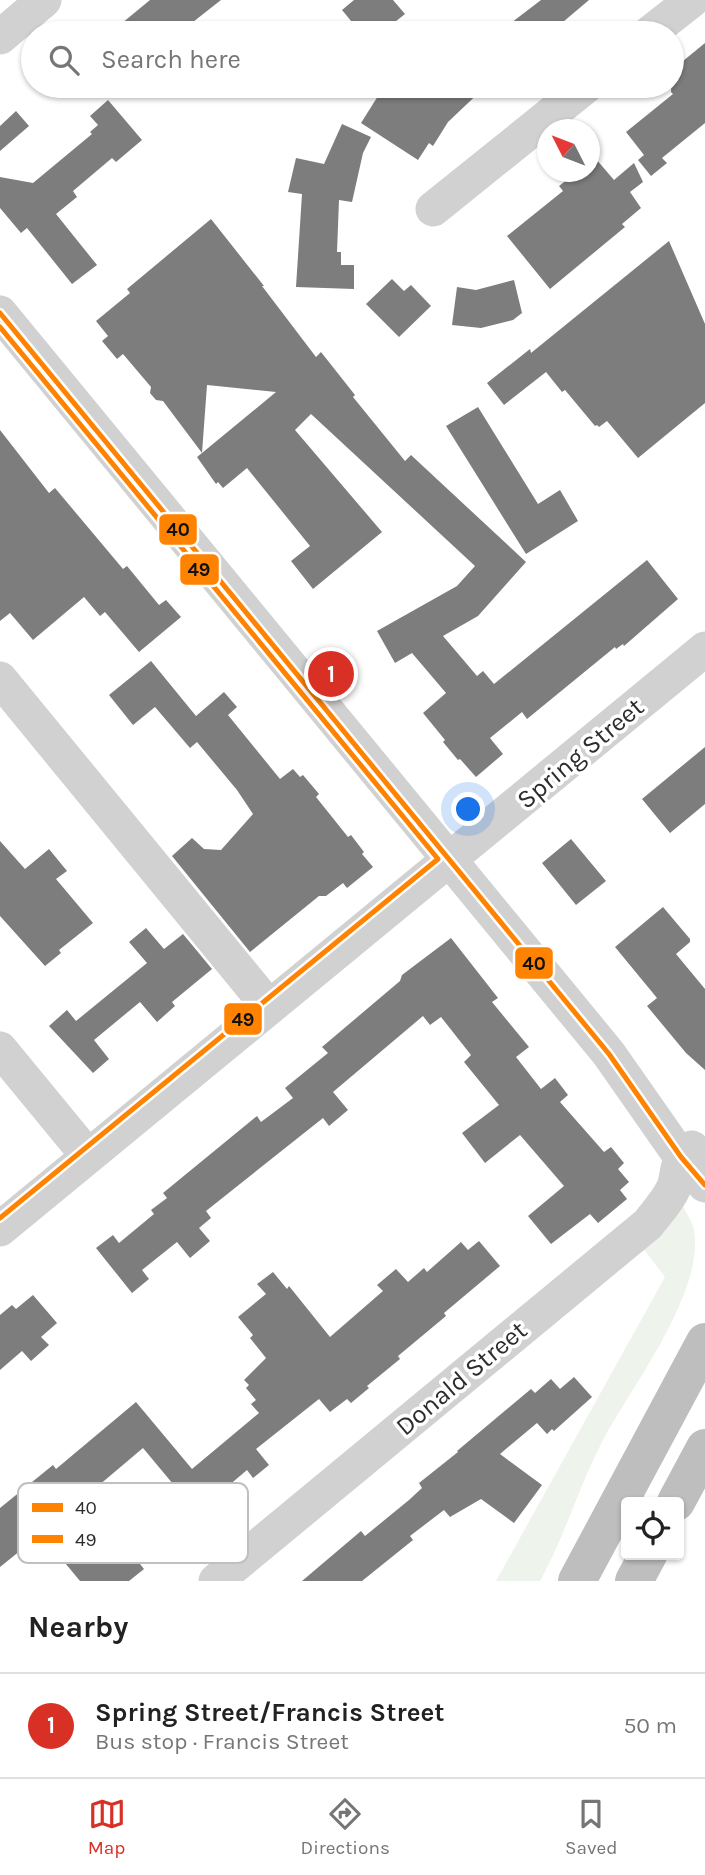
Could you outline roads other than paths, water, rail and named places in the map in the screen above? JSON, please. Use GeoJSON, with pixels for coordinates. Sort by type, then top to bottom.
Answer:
{"type":"FeatureCollection","features":[{"type":"Feature","properties":{"kind":"highway"},"geometry":{"type":"LineString","coordinates":[[576,1581],[705,1342]]}},
{"type":"Feature","properties":{"kind":"highway"},"geometry":{"type":"LineString","coordinates":[[679,1497],[705,1448]]}},
{"type":"Feature","properties":{"kind":"highway"},"geometry":{"type":"LineString","coordinates":[[634,1581],[645,1560]]}},
{"type":"Feature","properties":{"kind":"street"},"geometry":{"type":"LineString","coordinates":[[0,37],[44,0]]}},
{"type":"Feature","properties":{"kind":"street"},"geometry":{"type":"LineString","coordinates":[[665,21],[692,0]]}},
{"type":"Feature","properties":{"kind":"street"},"geometry":{"type":"LineString","coordinates":[[433,209],[571,98]]}},
{"type":"Feature","properties":{"kind":"street"},"geometry":{"type":"LineString","coordinates":[[5,330],[693,1153],[705,1185]]}},
{"type":"Feature","properties":{"kind":"street","name":"Spring Street"},"geometry":{"type":"LineString","coordinates":[[0,1229],[705,649]]}},
{"type":"Feature","properties":{"kind":"street"},"geometry":{"type":"LineString","coordinates":[[0,679],[269,1007]]}},
{"type":"Feature","properties":{"kind":"street"},"geometry":{"type":"LineString","coordinates":[[0,1049],[88,1156]]}},
{"type":"Feature","properties":{"kind":"street"},"geometry":{"type":"LineString","coordinates":[[609,1054],[682,1118],[705,1133]]}},
{"type":"Feature","properties":{"kind":"street","name":"Donald Street"},"geometry":{"type":"LineString","coordinates":[[248,1555],[648,1224],[673,1190],[693,1153]]}},
{"type":"Feature","properties":{"kind":"street","name":"Donald Street"},"geometry":{"type":"LineString","coordinates":[[216,1581],[238,1563]]}},
{"type":"Feature","properties":{"kind":"place","name":"Spring Street/Francis Street"},"geometry":{"type":"Point","coordinates":[331,674]}}]}
